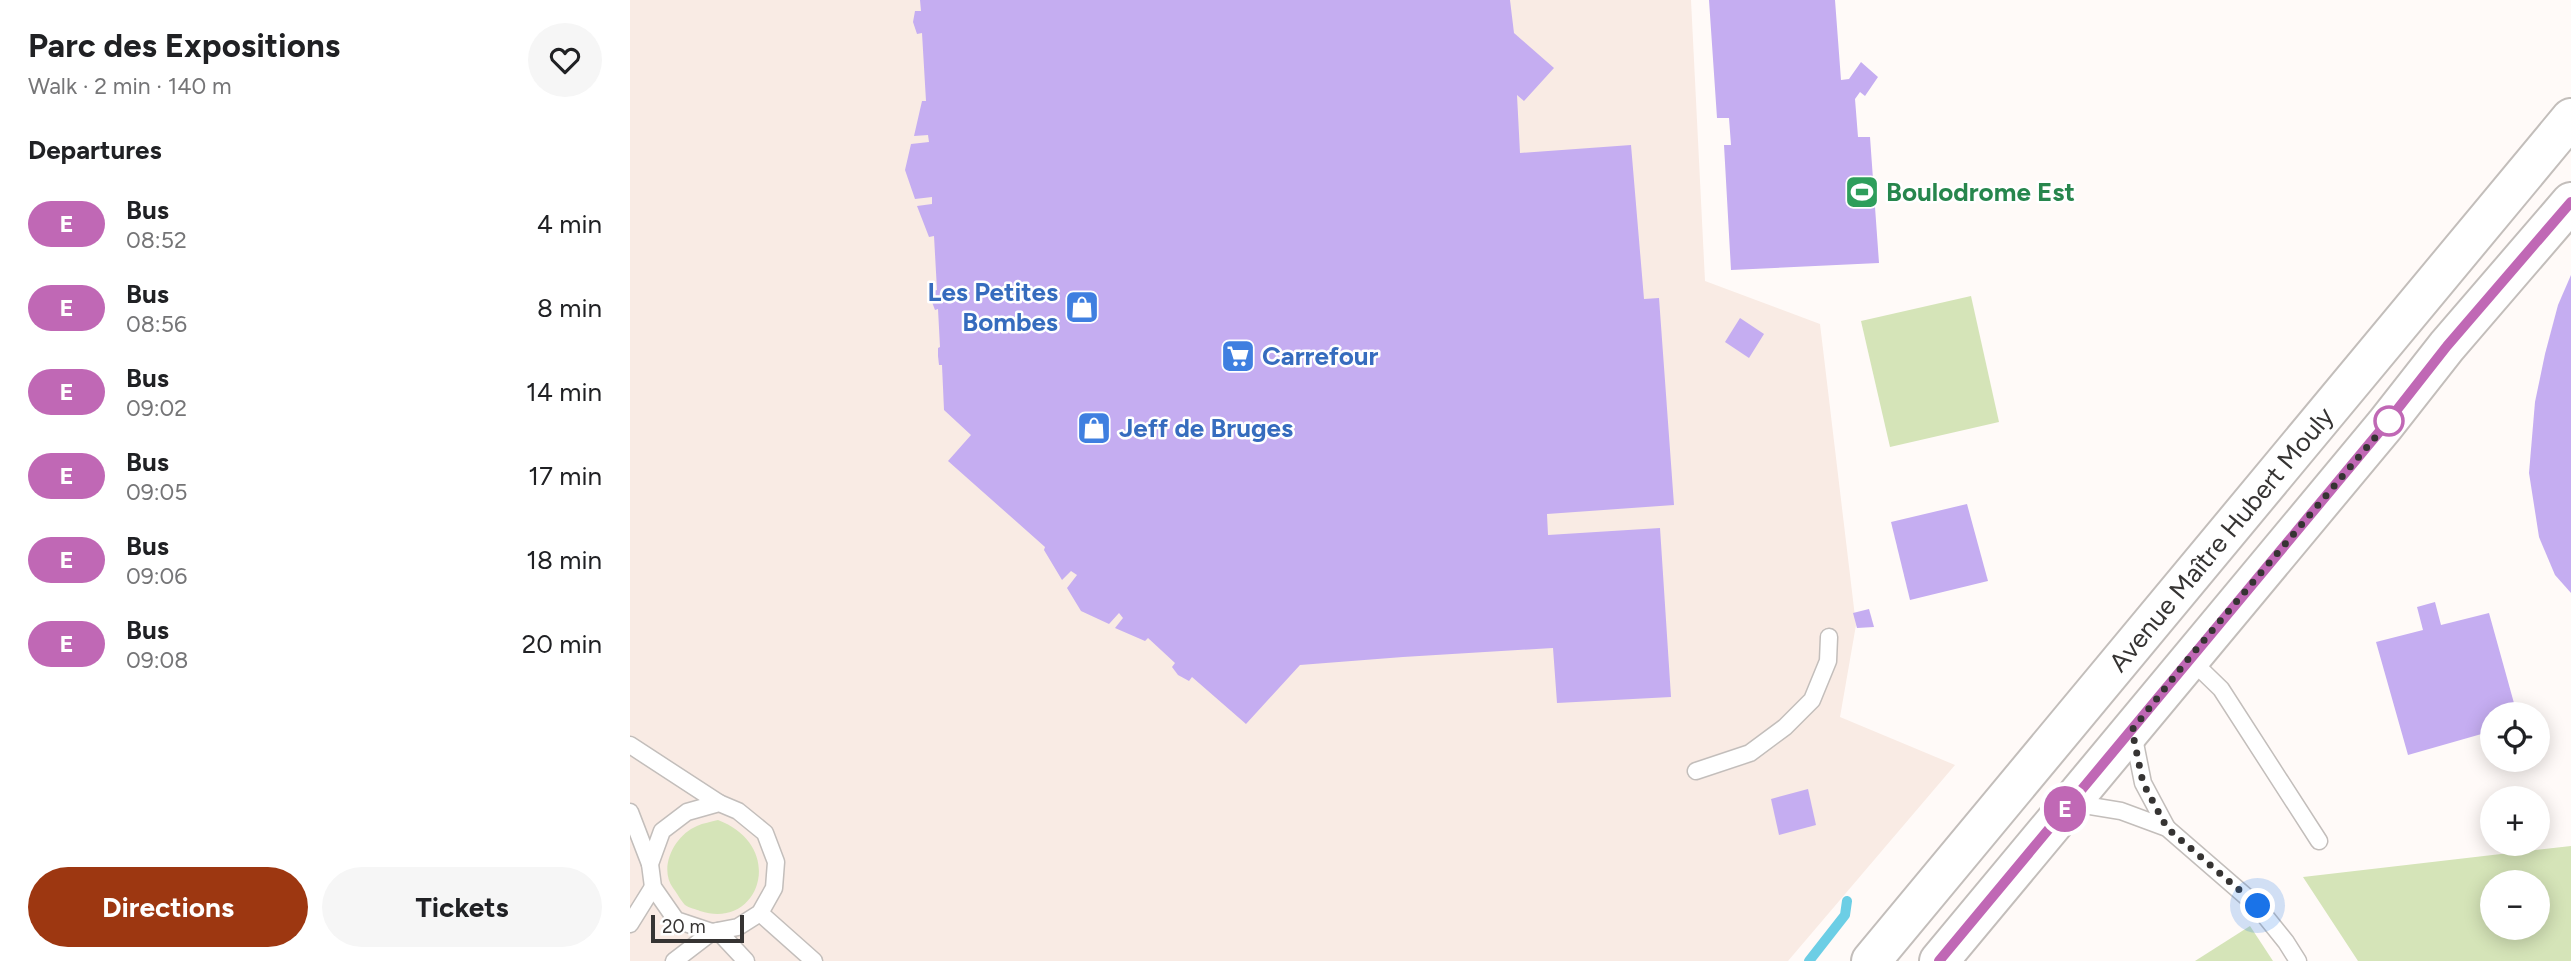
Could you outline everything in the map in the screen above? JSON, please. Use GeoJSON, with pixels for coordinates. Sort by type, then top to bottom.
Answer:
{"type":"FeatureCollection","features":[{"type":"Feature","properties":{"kind":"main road","name":"Avenue Maître Hubert Mouly"},"geometry":{"type":"LineString","coordinates":[[1871,961],[2571,118]]}},
{"type":"Feature","properties":{"kind":"main road","name":"Avenue Maître Hubert Mouly"},"geometry":{"type":"LineString","coordinates":[[1939,961],[2385,425],[2447,346],[2571,202]]}},
{"type":"Feature","properties":{"kind":"lane"},"geometry":{"type":"LineString","coordinates":[[1696,771],[1750,753],[1785,727],[1812,700],[1829,661],[1829,637]]}},
{"type":"Feature","properties":{"kind":"lane"},"geometry":{"type":"LineString","coordinates":[[2189,658],[2221,689],[2319,841]]}},
{"type":"Feature","properties":{"kind":"lane"},"geometry":{"type":"LineString","coordinates":[[2132,730],[2143,783],[2167,828]]}},
{"type":"Feature","properties":{"kind":"lane"},"geometry":{"type":"LineString","coordinates":[[630,745],[719,803],[738,811],[765,833],[776,862],[774,888],[760,913],[738,927],[715,931],[676,920],[653,887],[650,864],[630,812]]}},
{"type":"Feature","properties":{"kind":"lane"},"geometry":{"type":"LineString","coordinates":[[650,864],[662,831],[687,811],[719,803]]}},
{"type":"Feature","properties":{"kind":"lane"},"geometry":{"type":"LineString","coordinates":[[2070,803],[2121,811],[2167,828],[2258,906],[2298,961]]}},
{"type":"Feature","properties":{"kind":"lane"},"geometry":{"type":"LineString","coordinates":[[630,924],[653,887]]}},
{"type":"Feature","properties":{"kind":"lane"},"geometry":{"type":"LineString","coordinates":[[760,913],[814,961]]}},
{"type":"Feature","properties":{"kind":"lane"},"geometry":{"type":"LineString","coordinates":[[674,961],[715,931]]}},
{"type":"Feature","properties":{"kind":"lane"},"geometry":{"type":"LineString","coordinates":[[715,931],[746,961]]}},
{"type":"Feature","properties":{"kind":"shaded area"},"geometry":{"type":"Polygon","coordinates":[[[630,0],[1691,0],[1705,281],[1820,324],[1856,625],[1840,717],[1955,765],[1788,961],[630,961],[630,0]]]}},
{"type":"Feature","properties":{"kind":"green space"},"geometry":{"type":"Polygon","coordinates":[[[1971,296],[1999,422],[1890,447],[1861,321],[1971,296]]]}},
{"type":"Feature","properties":{"kind":"green space"},"geometry":{"type":"Polygon","coordinates":[[[718,820],[740,832],[753,848],[759,866],[757,883],[750,898],[738,909],[721,914],[700,911],[685,905],[673,888],[667,871],[671,852],[689,830],[718,820]]]}},
{"type":"Feature","properties":{"kind":"green space"},"geometry":{"type":"Polygon","coordinates":[[[2571,846],[2571,961],[2358,961],[2303,877],[2485,856],[2550,856],[2550,848],[2571,846]]]}},
{"type":"Feature","properties":{"kind":"green space"},"geometry":{"type":"Polygon","coordinates":[[[2250,926],[2273,961],[2195,961],[2250,926]]]}},
{"type":"Feature","properties":{"kind":"building","name":"Carrefour"},"geometry":{"type":"Polygon","coordinates":[[[920,0],[1510,0],[1514,33],[1554,68],[1524,101],[1517,95],[1520,153],[1631,145],[1644,299],[1659,298],[1674,505],[1547,514],[1548,535],[1660,528],[1671,697],[1557,703],[1553,648],[1403,657],[1300,665],[1246,724],[1192,677],[1189,681],[1178,675],[1172,667],[1175,663],[1148,638],[1145,641],[1115,628],[1123,618],[1119,613],[1109,624],[1081,611],[1067,588],[1077,575],[1071,571],[1062,580],[1044,550],[1045,547],[948,461],[971,435],[944,410],[942,365],[939,365],[938,356],[938,309],[935,310],[932,302],[933,291],[937,290],[934,236],[929,237],[917,206],[932,204],[932,197],[915,199],[905,170],[911,144],[929,142],[928,135],[914,136],[922,101],[926,101],[922,33],[917,34],[913,22],[915,11],[921,11],[920,0]]]}},
{"type":"Feature","properties":{"kind":"building"},"geometry":{"type":"Polygon","coordinates":[[[1709,0],[1835,0],[1841,80],[1849,79],[1861,62],[1878,77],[1865,96],[1860,92],[1855,99],[1858,137],[1870,137],[1879,263],[1731,270],[1724,145],[1731,145],[1729,118],[1717,118],[1709,0]]]}},
{"type":"Feature","properties":{"kind":"building"},"geometry":{"type":"Polygon","coordinates":[[[2571,275],[2571,593],[2555,575],[2539,537],[2529,473],[2535,402],[2545,354],[2558,305],[2571,275]]]}},
{"type":"Feature","properties":{"kind":"building"},"geometry":{"type":"Polygon","coordinates":[[[1740,318],[1764,334],[1749,358],[1725,342],[1740,318]]]}},
{"type":"Feature","properties":{"kind":"building"},"geometry":{"type":"Polygon","coordinates":[[[1967,504],[1988,581],[1910,600],[1891,522],[1967,504]]]}},
{"type":"Feature","properties":{"kind":"building"},"geometry":{"type":"Polygon","coordinates":[[[2435,602],[2441,625],[2489,613],[2514,702],[2480,702],[2480,734],[2408,755],[2376,642],[2423,630],[2417,607],[2435,602]]]}},
{"type":"Feature","properties":{"kind":"building"},"geometry":{"type":"Polygon","coordinates":[[[1869,609],[1874,627],[1857,628],[1853,613],[1869,609]]]}},
{"type":"Feature","properties":{"kind":"building"},"geometry":{"type":"Polygon","coordinates":[[[1808,789],[1816,825],[1779,835],[1771,799],[1808,789]]]}},
{"type":"Feature","properties":{"kind":"waterway"},"geometry":{"type":"LineString","coordinates":[[1809,961],[1845,915],[1847,901]]}},
{"type":"Feature","properties":{"kind":"bus line","name":"E"},"geometry":{"type":"LineString","coordinates":[[1939,961],[2385,425],[2447,346],[2571,202]]}},
{"type":"Feature","properties":{"kind":"place","name":"Boulodrome Est"},"geometry":{"type":"Point","coordinates":[1862,192]}},
{"type":"Feature","properties":{"kind":"place","name":"Les Petites Bombes"},"geometry":{"type":"Point","coordinates":[1082,307]}},
{"type":"Feature","properties":{"kind":"place","name":"Carrefour"},"geometry":{"type":"Point","coordinates":[1238,356]}},
{"type":"Feature","properties":{"kind":"place","name":"Jeff de Bruges"},"geometry":{"type":"Point","coordinates":[1094,428]}},
{"type":"Feature","properties":{"kind":"route"},"geometry":{"type":"LineString","coordinates":[[2258,906],[2167,828],[2143,783],[2132,730],[2189,658],[2389,421]]}}]}
